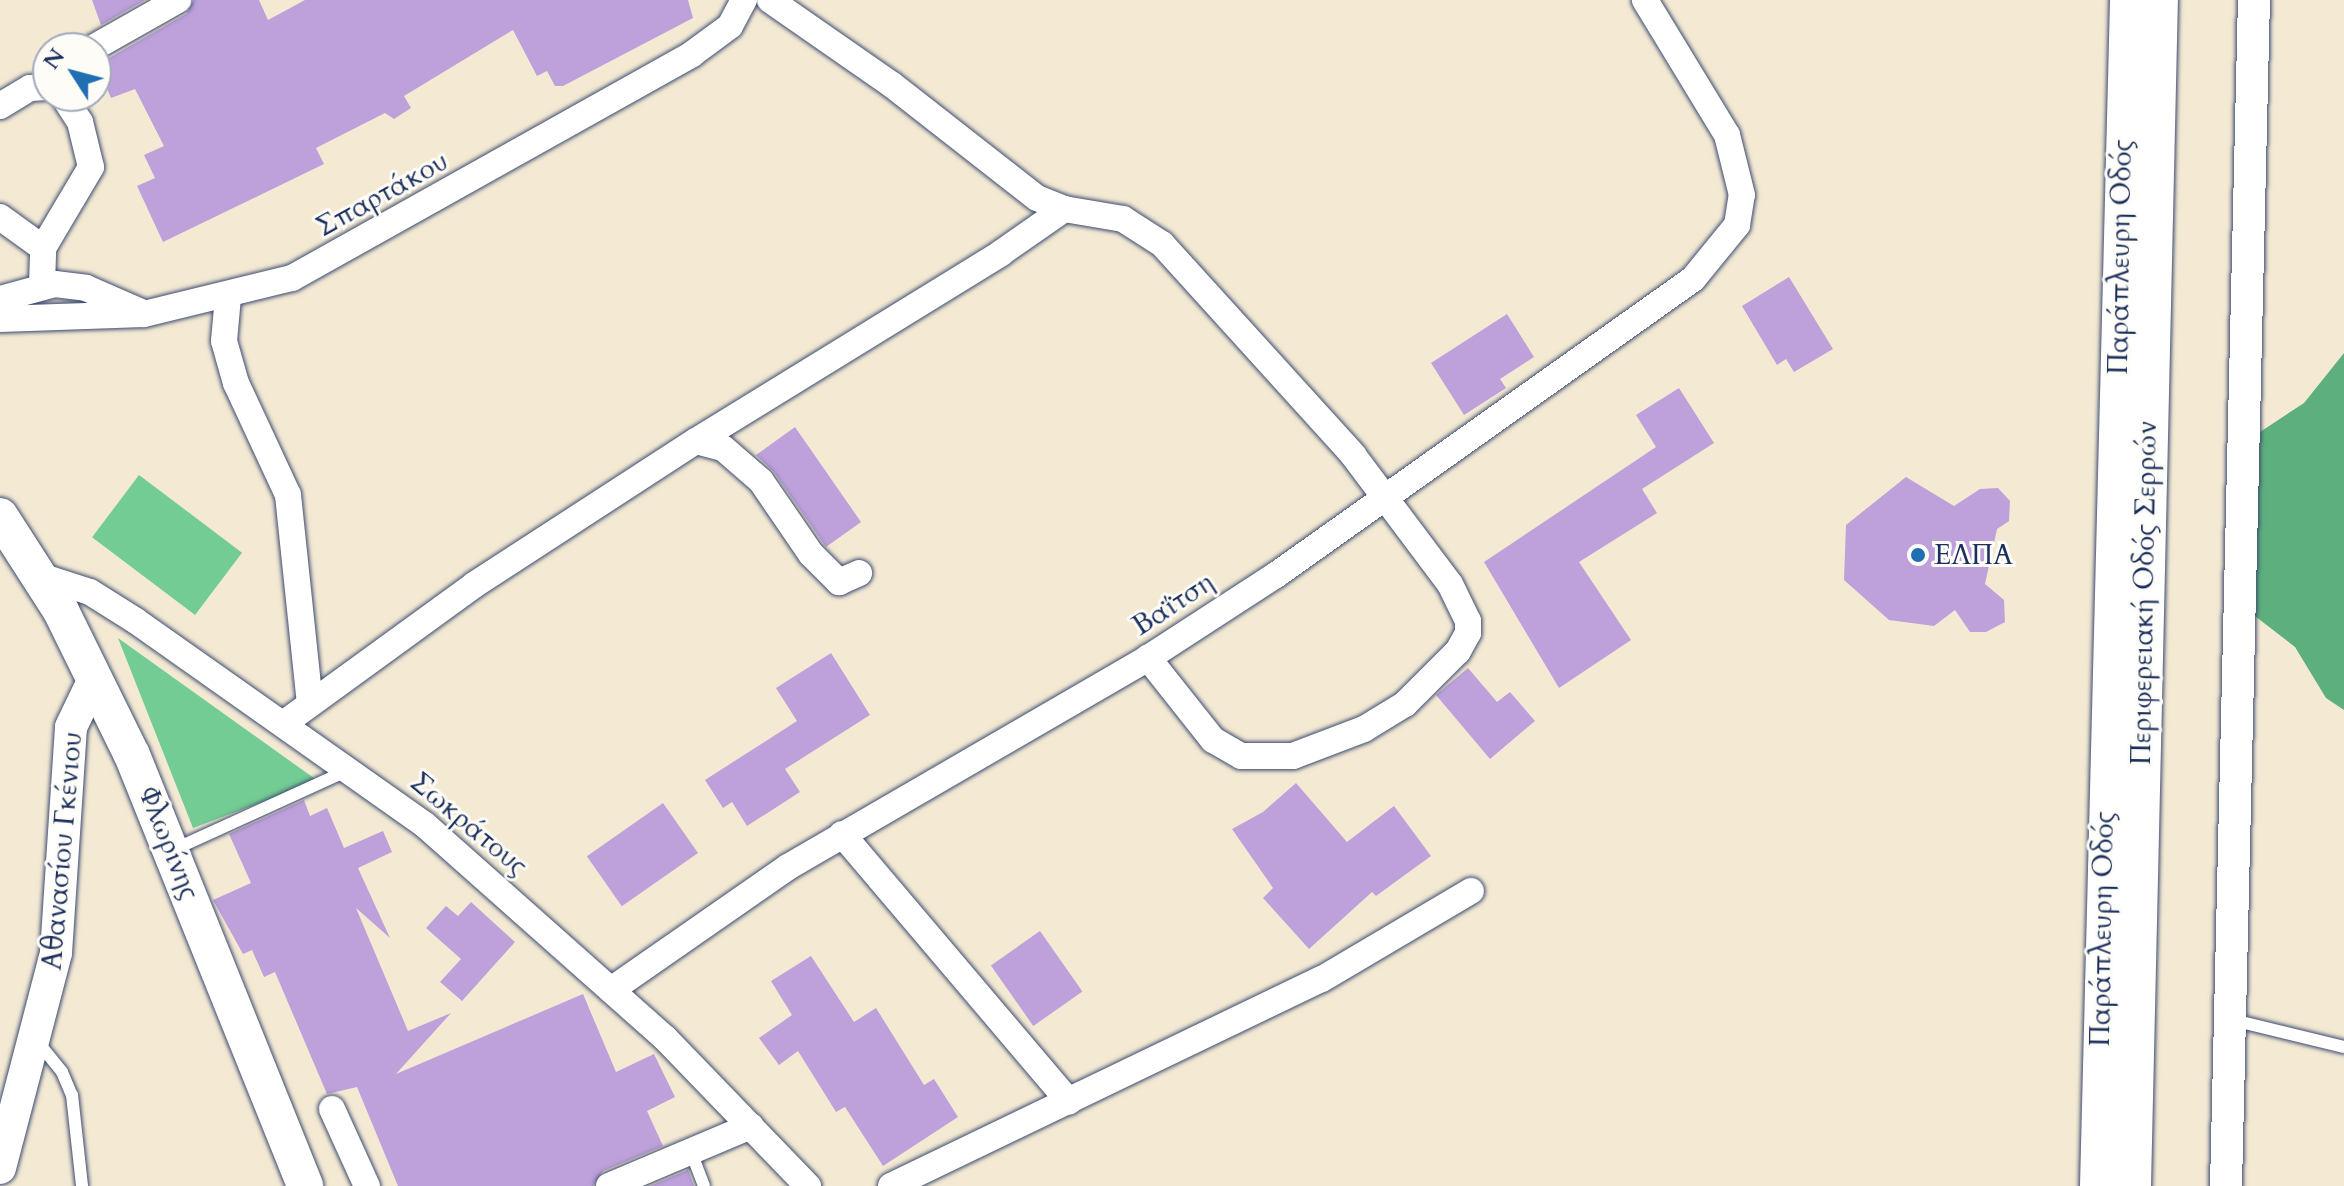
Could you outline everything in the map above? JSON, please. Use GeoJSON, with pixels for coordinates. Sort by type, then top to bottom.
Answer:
{"type":"FeatureCollection","features":[{"type":"Feature","properties":{"kind":"main road","name":"Περιφερειακή Οδός Σερρών"},"geometry":{"type":"LineString","coordinates":[[2131,1186],[2158,0]]}},
{"type":"Feature","properties":{"kind":"main road","name":"Φλωρίνης"},"geometry":{"type":"LineString","coordinates":[[0,516],[40,576],[95,677],[172,850],[305,1186]]}},
{"type":"Feature","properties":{"kind":"street"},"geometry":{"type":"LineString","coordinates":[[112,37],[178,0]]}},
{"type":"Feature","properties":{"kind":"street","name":"Σπαρτάκου"},"geometry":{"type":"LineString","coordinates":[[0,319],[144,314],[228,297],[316,267],[586,116],[716,38],[737,17],[744,0]]}},
{"type":"Feature","properties":{"kind":"street"},"geometry":{"type":"LineString","coordinates":[[770,0],[891,84],[1020,188],[1064,209],[1123,219],[1162,244],[1327,424],[1450,584],[1468,621],[1468,633],[1458,651],[1405,704],[1364,729],[1293,756],[1241,756],[1197,725],[1176,688],[1148,658]]}},
{"type":"Feature","properties":{"kind":"street","name":"Βαΐτση"},"geometry":{"type":"LineString","coordinates":[[611,990],[842,834],[1148,658],[1386,498],[1693,279],[1737,225],[1742,195],[1727,135],[1645,0]]}},
{"type":"Feature","properties":{"kind":"street","name":"Παράπλευρη Οδός"},"geometry":{"type":"LineString","coordinates":[[2096,1186],[2126,0]]}},
{"type":"Feature","properties":{"kind":"street"},"geometry":{"type":"LineString","coordinates":[[2226,1186],[2254,0]]}},
{"type":"Feature","properties":{"kind":"street"},"geometry":{"type":"LineString","coordinates":[[0,106],[24,90],[32,89]]}},
{"type":"Feature","properties":{"kind":"street"},"geometry":{"type":"LineString","coordinates":[[42,284],[43,248],[91,167],[80,122],[73,112]]}},
{"type":"Feature","properties":{"kind":"street"},"geometry":{"type":"LineString","coordinates":[[283,724],[485,577],[696,441],[988,261],[1064,209]]}},
{"type":"Feature","properties":{"kind":"street"},"geometry":{"type":"LineString","coordinates":[[0,217],[43,248]]}},
{"type":"Feature","properties":{"kind":"street"},"geometry":{"type":"LineString","coordinates":[[0,299],[42,284],[86,288],[144,314]]}},
{"type":"Feature","properties":{"kind":"street"},"geometry":{"type":"LineString","coordinates":[[228,297],[224,341],[236,383],[288,495],[310,703]]}},
{"type":"Feature","properties":{"kind":"street"},"geometry":{"type":"LineString","coordinates":[[696,441],[723,448],[761,481],[811,554],[839,582],[859,573]]}},
{"type":"Feature","properties":{"kind":"street","name":"Σωκράτους"},"geometry":{"type":"LineString","coordinates":[[40,576],[90,592],[349,770],[437,835],[611,990],[808,1186]]}},
{"type":"Feature","properties":{"kind":"street","name":"Αθανασίου Γκένιου"},"geometry":{"type":"LineString","coordinates":[[0,1168],[37,1041],[56,953],[71,727],[95,677]]}},
{"type":"Feature","properties":{"kind":"street"},"geometry":{"type":"LineString","coordinates":[[842,834],[1069,1102]]}},
{"type":"Feature","properties":{"kind":"street"},"geometry":{"type":"LineString","coordinates":[[891,1186],[1322,979],[1471,891]]}},
{"type":"Feature","properties":{"kind":"street"},"geometry":{"type":"LineString","coordinates":[[332,1109],[367,1186]]}},
{"type":"Feature","properties":{"kind":"street"},"geometry":{"type":"LineString","coordinates":[[611,1186],[751,1126]]}},
{"type":"Feature","properties":{"kind":"lane"},"geometry":{"type":"LineString","coordinates":[[172,850],[349,770]]}},
{"type":"Feature","properties":{"kind":"lane"},"geometry":{"type":"LineString","coordinates":[[2230,1019],[2344,1047]]}},
{"type":"Feature","properties":{"kind":"lane"},"geometry":{"type":"LineString","coordinates":[[37,1041],[62,1072],[72,1095],[82,1186]]}},
{"type":"Feature","properties":{"kind":"lane"},"geometry":{"type":"LineString","coordinates":[[691,1152],[704,1186]]}},
{"type":"Feature","properties":{"kind":"green space"},"geometry":{"type":"Polygon","coordinates":[[[2344,353],[2344,710],[2326,698],[2295,647],[2251,613],[2257,434],[2304,403],[2344,353]]]}},
{"type":"Feature","properties":{"kind":"green space"},"geometry":{"type":"Polygon","coordinates":[[[139,475],[242,553],[195,615],[92,537],[139,475]]]}},
{"type":"Feature","properties":{"kind":"green space"},"geometry":{"type":"Polygon","coordinates":[[[118,638],[318,781],[193,828],[118,638]]]}},
{"type":"Feature","properties":{"kind":"building"},"geometry":{"type":"Polygon","coordinates":[[[92,0],[145,0],[101,25],[92,0]]]}},
{"type":"Feature","properties":{"kind":"building"},"geometry":{"type":"Polygon","coordinates":[[[194,0],[259,0],[268,20],[305,0],[688,0],[693,18],[563,86],[555,86],[547,71],[537,76],[513,30],[404,96],[411,108],[394,119],[385,113],[316,148],[324,164],[163,242],[137,186],[155,178],[144,155],[164,146],[135,89],[112,98],[112,56],[186,14],[194,0]]]}},
{"type":"Feature","properties":{"kind":"building"},"geometry":{"type":"Polygon","coordinates":[[[1789,277],[1833,349],[1794,372],[1786,359],[1777,365],[1742,306],[1789,277]]]}},
{"type":"Feature","properties":{"kind":"building"},"geometry":{"type":"Polygon","coordinates":[[[1507,314],[1534,357],[1500,379],[1506,388],[1464,415],[1431,363],[1507,314]]]}},
{"type":"Feature","properties":{"kind":"building"},"geometry":{"type":"Polygon","coordinates":[[[1679,388],[1714,443],[1642,489],[1657,513],[1579,562],[1631,640],[1559,688],[1484,562],[1656,447],[1636,415],[1679,388]]]}},
{"type":"Feature","properties":{"kind":"building"},"geometry":{"type":"Polygon","coordinates":[[[795,427],[861,522],[826,547],[774,472],[756,455],[795,427]]]}},
{"type":"Feature","properties":{"kind":"building","name":"ΕΛΠΑ"},"geometry":{"type":"Polygon","coordinates":[[[1906,477],[1954,506],[1980,489],[1998,488],[2010,501],[2009,521],[1997,529],[1985,584],[2004,600],[2005,622],[1986,632],[1970,632],[1955,610],[1934,626],[1889,620],[1844,580],[1846,525],[1906,477]]]}},
{"type":"Feature","properties":{"kind":"building"},"geometry":{"type":"Polygon","coordinates":[[[831,653],[870,715],[785,769],[800,792],[747,826],[732,802],[723,808],[705,780],[797,721],[776,688],[831,653]]]}},
{"type":"Feature","properties":{"kind":"building"},"geometry":{"type":"Polygon","coordinates":[[[1468,668],[1497,702],[1510,692],[1535,721],[1490,759],[1436,695],[1468,668]]]}},
{"type":"Feature","properties":{"kind":"building"},"geometry":{"type":"Polygon","coordinates":[[[1296,783],[1347,842],[1394,806],[1431,856],[1376,896],[1372,892],[1309,949],[1263,898],[1273,888],[1232,829],[1263,812],[1296,783]]]}},
{"type":"Feature","properties":{"kind":"building"},"geometry":{"type":"Polygon","coordinates":[[[304,800],[310,816],[327,808],[344,848],[383,831],[392,852],[358,868],[390,938],[356,908],[408,1031],[451,1013],[396,1074],[583,994],[616,1072],[654,1054],[675,1097],[647,1111],[663,1146],[603,1171],[593,1186],[398,1186],[357,1087],[327,1094],[275,972],[264,977],[252,950],[243,954],[213,900],[251,883],[229,834],[304,800]]]}},
{"type":"Feature","properties":{"kind":"building"},"geometry":{"type":"Polygon","coordinates":[[[663,803],[698,853],[622,906],[587,856],[663,803]]]}},
{"type":"Feature","properties":{"kind":"building"},"geometry":{"type":"Polygon","coordinates":[[[471,902],[515,942],[462,1001],[440,982],[461,959],[426,928],[446,906],[458,916],[471,902]]]}},
{"type":"Feature","properties":{"kind":"building"},"geometry":{"type":"Polygon","coordinates":[[[1040,931],[1082,992],[1033,1026],[991,965],[1040,931]]]}},
{"type":"Feature","properties":{"kind":"building"},"geometry":{"type":"Polygon","coordinates":[[[811,956],[854,1022],[876,1008],[924,1085],[934,1079],[958,1117],[883,1166],[845,1107],[836,1112],[798,1051],[779,1065],[759,1038],[792,1015],[771,981],[811,956]]]}},
{"type":"Feature","properties":{"kind":"building"},"geometry":{"type":"Polygon","coordinates":[[[688,1170],[694,1186],[650,1186],[688,1170]]]}},
{"type":"Feature","properties":{"kind":"place","name":"ΕΛΠΑ"},"geometry":{"type":"Point","coordinates":[1918,555]}}]}
